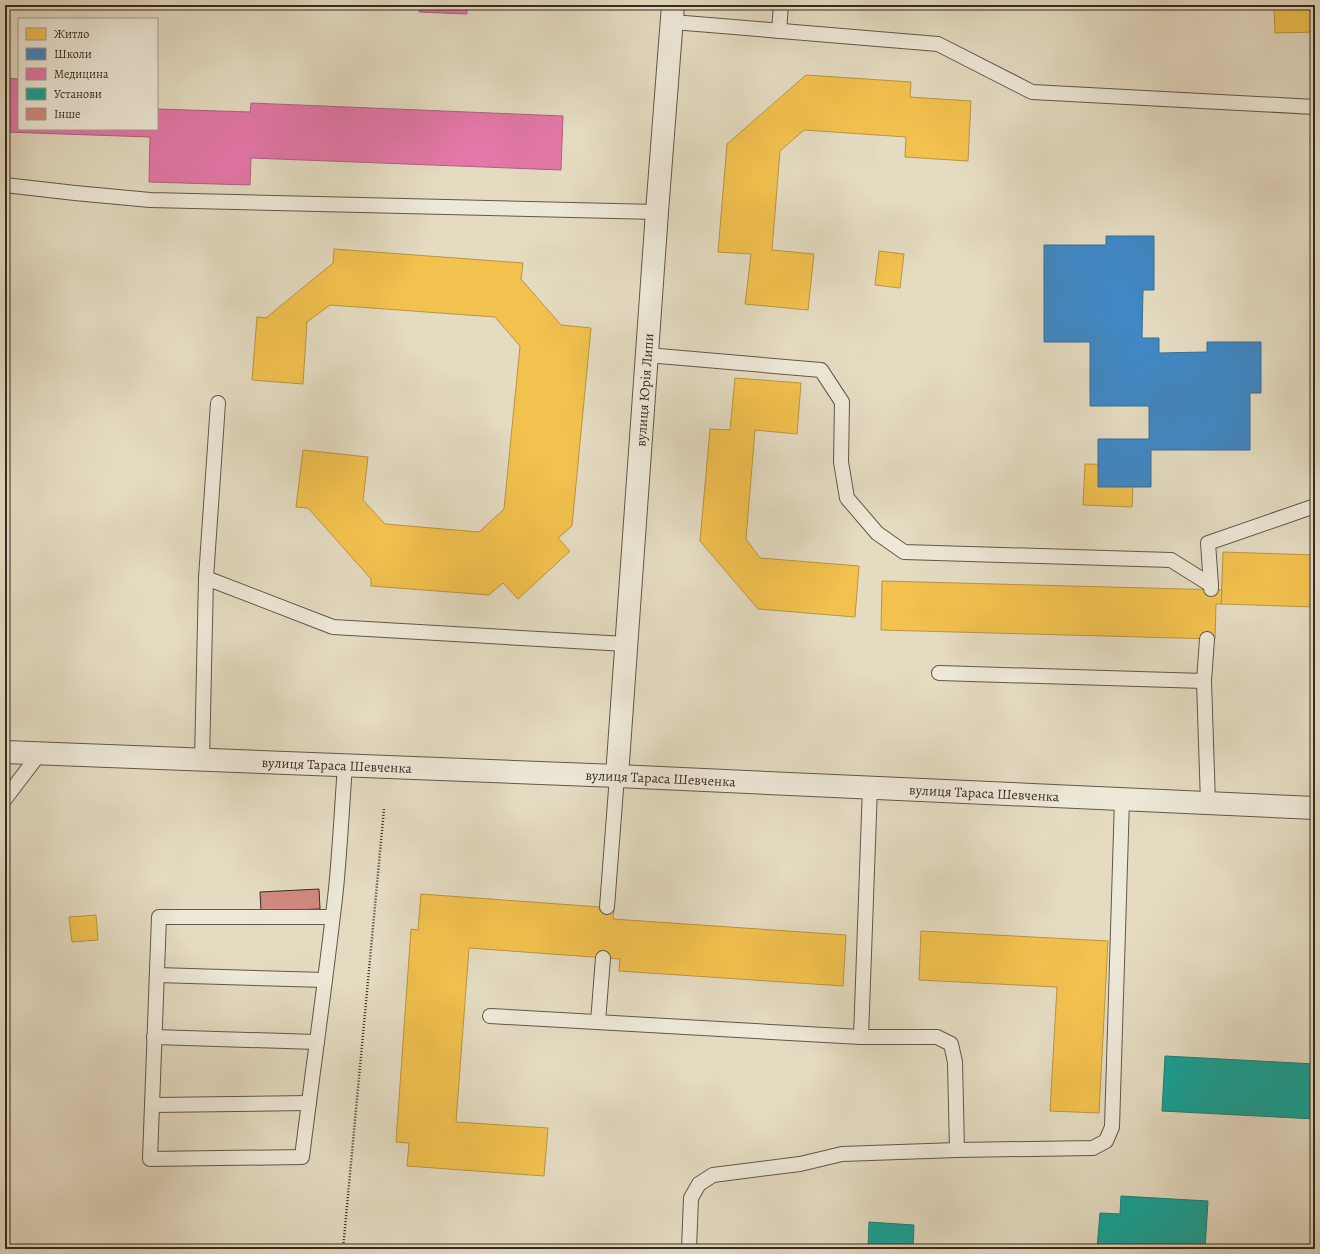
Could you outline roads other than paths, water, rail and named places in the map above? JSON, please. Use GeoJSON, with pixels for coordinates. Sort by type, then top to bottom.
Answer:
{"type":"FeatureCollection","features":[{"type":"Feature","properties":{"kind":"street","name":"вулиця Юрія Липи"},"geometry":{"type":"LineString","coordinates":[[617,776],[657,212],[673,14]]}},
{"type":"Feature","properties":{"kind":"street","name":"вулиця Тараса Шевченка"},"geometry":{"type":"LineString","coordinates":[[5,752],[617,776],[1315,808]]}},
{"type":"Feature","properties":{"kind":"lane"},"geometry":{"type":"LineString","coordinates":[[779,31],[781,5]]}},
{"type":"Feature","properties":{"kind":"lane"},"geometry":{"type":"LineString","coordinates":[[673,14],[779,31],[938,44],[1032,92],[1315,107]]}},
{"type":"Feature","properties":{"kind":"lane"},"geometry":{"type":"LineString","coordinates":[[5,185],[150,200],[657,212]]}},
{"type":"Feature","properties":{"kind":"lane"},"geometry":{"type":"LineString","coordinates":[[647,356],[821,370],[842,402],[841,462],[847,498],[877,533],[904,552],[1171,560],[1211,587],[1208,543],[1315,506]]}},
{"type":"Feature","properties":{"kind":"lane"},"geometry":{"type":"LineString","coordinates":[[202,760],[206,578],[218,403]]}},
{"type":"Feature","properties":{"kind":"lane"},"geometry":{"type":"LineString","coordinates":[[206,578],[333,627],[626,644]]}},
{"type":"Feature","properties":{"kind":"lane"},"geometry":{"type":"LineString","coordinates":[[1207,639],[1204,681],[1208,803]]}},
{"type":"Feature","properties":{"kind":"lane"},"geometry":{"type":"LineString","coordinates":[[940,673],[1204,681]]}},
{"type":"Feature","properties":{"kind":"lane"},"geometry":{"type":"LineString","coordinates":[[5,800],[40,753]]}},
{"type":"Feature","properties":{"kind":"lane"},"geometry":{"type":"LineString","coordinates":[[332,917],[158,917],[150,1159],[302,1157],[336,888],[345,765]]}},
{"type":"Feature","properties":{"kind":"lane"},"geometry":{"type":"LineString","coordinates":[[607,907],[617,776]]}},
{"type":"Feature","properties":{"kind":"lane"},"geometry":{"type":"LineString","coordinates":[[861,1037],[870,787]]}},
{"type":"Feature","properties":{"kind":"lane"},"geometry":{"type":"LineString","coordinates":[[689,1249],[691,1198],[699,1184],[713,1176],[800,1164],[842,1154],[957,1150],[1093,1148],[1106,1141],[1112,1127],[1122,799]]}},
{"type":"Feature","properties":{"kind":"lane"},"geometry":{"type":"LineString","coordinates":[[598,1022],[603,958]]}},
{"type":"Feature","properties":{"kind":"lane"},"geometry":{"type":"LineString","coordinates":[[157,975],[324,980]]}},
{"type":"Feature","properties":{"kind":"lane"},"geometry":{"type":"LineString","coordinates":[[490,1016],[861,1037],[937,1037],[951,1044],[955,1062],[957,1150]]}},
{"type":"Feature","properties":{"kind":"lane"},"geometry":{"type":"LineString","coordinates":[[154,1037],[317,1042]]}},
{"type":"Feature","properties":{"kind":"lane"},"geometry":{"type":"LineString","coordinates":[[152,1105],[309,1103]]}}]}
